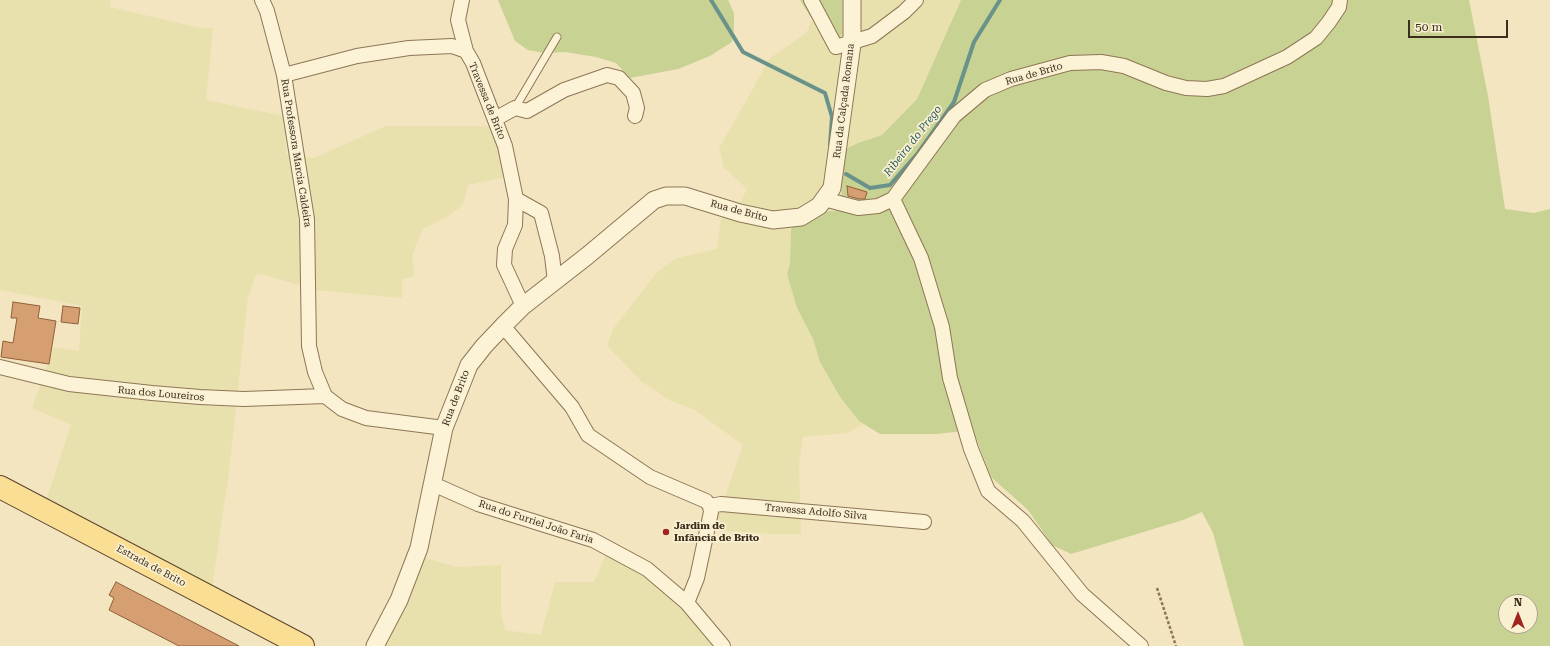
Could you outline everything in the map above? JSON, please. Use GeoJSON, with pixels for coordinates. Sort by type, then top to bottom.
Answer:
{"type":"FeatureCollection","features":[{"type":"Feature","properties":{"kind":"main road","name":"Estrada de Brito"},"geometry":{"type":"LineString","coordinates":[[0,487],[303,646]]}},
{"type":"Feature","properties":{"kind":"street","name":"Rua Professora Marcia Caldeira"},"geometry":{"type":"LineString","coordinates":[[262,0],[267,11],[284,75],[307,219],[309,346],[315,372],[325,396],[342,409],[366,418],[444,428]]}},
{"type":"Feature","properties":{"kind":"street"},"geometry":{"type":"LineString","coordinates":[[462,0],[458,20],[466,51]]}},
{"type":"Feature","properties":{"kind":"street"},"geometry":{"type":"LineString","coordinates":[[811,0],[836,47],[852,44],[872,36],[904,12],[916,0]]}},
{"type":"Feature","properties":{"kind":"street","name":"Rua da Calçada Romana"},"geometry":{"type":"LineString","coordinates":[[824,199],[832,188],[852,44],[852,0]]}},
{"type":"Feature","properties":{"kind":"street","name":"Rua de Brito"},"geometry":{"type":"LineString","coordinates":[[893,199],[954,116],[985,90],[1011,79],[1070,64],[1101,62],[1124,66],[1166,83],[1186,88],[1207,89],[1224,86],[1287,57],[1316,38],[1329,22],[1338,7],[1340,0]]}},
{"type":"Feature","properties":{"kind":"street","name":"Travessa de Brito"},"geometry":{"type":"LineString","coordinates":[[284,75],[358,56],[409,48],[452,46],[466,51],[473,63],[505,146],[516,199],[515,225],[505,249],[504,265],[523,306]]}},
{"type":"Feature","properties":{"kind":"street"},"geometry":{"type":"LineString","coordinates":[[495,119],[515,108],[527,110],[564,90],[606,75],[619,78],[633,93],[637,108],[635,116]]}},
{"type":"Feature","properties":{"kind":"street","name":"Rua de Brito"},"geometry":{"type":"LineString","coordinates":[[375,646],[399,600],[419,548],[444,428],[469,365],[484,346],[523,306],[555,282],[654,200],[666,196],[685,196],[740,213],[773,220],[801,217],[819,206],[824,199]]}},
{"type":"Feature","properties":{"kind":"street"},"geometry":{"type":"LineString","coordinates":[[516,199],[541,213],[552,256],[555,282]]}},
{"type":"Feature","properties":{"kind":"street"},"geometry":{"type":"LineString","coordinates":[[824,199],[858,208],[878,206],[893,199],[921,258],[942,327],[950,378],[971,449],[988,491],[1022,521],[1082,594],[1141,646]]}},
{"type":"Feature","properties":{"kind":"street"},"geometry":{"type":"LineString","coordinates":[[503,326],[572,407],[588,435],[650,477],[706,501],[710,506],[711,512],[697,578],[687,603]]}},
{"type":"Feature","properties":{"kind":"street","name":"Rua dos Loureiros"},"geometry":{"type":"LineString","coordinates":[[0,367],[69,384],[152,394],[244,399],[325,396]]}},
{"type":"Feature","properties":{"kind":"street","name":"Rua do Furriel João Faria"},"geometry":{"type":"LineString","coordinates":[[433,484],[478,504],[592,540],[647,569],[687,603],[723,646]]}},
{"type":"Feature","properties":{"kind":"street","name":"Travessa Adolfo Silva"},"geometry":{"type":"LineString","coordinates":[[710,506],[721,504],[924,522]]}},
{"type":"Feature","properties":{"kind":"lane"},"geometry":{"type":"LineString","coordinates":[[515,108],[556,37]]}},
{"type":"Feature","properties":{"kind":"path"},"geometry":{"type":"LineString","coordinates":[[1157,588],[1176,646]]}},
{"type":"Feature","properties":{"kind":"shaded area"},"geometry":{"type":"Polygon","coordinates":[[[0,0],[111,0],[110,7],[201,28],[213,28],[206,100],[284,116],[286,154],[314,158],[386,126],[495,126],[506,177],[468,185],[463,205],[448,216],[423,229],[412,256],[415,276],[402,279],[402,298],[316,290],[257,273],[248,297],[229,472],[212,588],[46,501],[71,425],[32,408],[54,347],[79,351],[82,306],[0,290],[0,0]]]}},
{"type":"Feature","properties":{"kind":"shaded area"},"geometry":{"type":"Polygon","coordinates":[[[842,0],[961,0],[917,99],[882,135],[858,143],[842,151],[841,187],[843,199],[836,211],[812,212],[791,230],[790,263],[787,274],[797,308],[813,339],[820,362],[840,397],[863,424],[848,433],[803,437],[799,464],[801,534],[773,534],[713,530],[743,445],[695,410],[671,401],[642,382],[607,346],[613,329],[657,272],[677,258],[717,249],[721,218],[732,218],[747,189],[724,168],[719,148],[769,59],[806,33],[813,19],[828,37],[842,34],[842,0]]]}},
{"type":"Feature","properties":{"kind":"shaded area"},"geometry":{"type":"Polygon","coordinates":[[[607,552],[652,581],[677,603],[713,646],[384,646],[418,556],[457,567],[501,565],[501,610],[505,630],[541,635],[555,582],[594,582],[607,552]]]}},
{"type":"Feature","properties":{"kind":"green space"},"geometry":{"type":"Polygon","coordinates":[[[498,0],[728,0],[734,13],[734,29],[732,42],[710,56],[678,69],[630,78],[616,63],[596,57],[565,52],[544,53],[528,50],[515,41],[498,0]]]}},
{"type":"Feature","properties":{"kind":"green space"},"geometry":{"type":"Polygon","coordinates":[[[800,0],[842,0],[842,34],[835,41],[828,37],[810,16],[800,0]]]}},
{"type":"Feature","properties":{"kind":"green space"},"geometry":{"type":"Polygon","coordinates":[[[961,0],[1469,0],[1488,96],[1505,209],[1534,213],[1550,209],[1550,646],[1244,646],[1213,533],[1202,512],[1183,520],[1071,554],[1052,545],[1028,510],[991,477],[973,430],[936,434],[880,434],[859,421],[840,397],[820,362],[813,339],[797,308],[787,274],[790,263],[791,230],[796,215],[812,212],[836,211],[843,199],[836,167],[842,151],[858,143],[882,135],[917,99],[961,0]]]}},
{"type":"Feature","properties":{"kind":"building"},"geometry":{"type":"Polygon","coordinates":[[[847,186],[867,192],[865,199],[848,196],[847,186]]]}},
{"type":"Feature","properties":{"kind":"building"},"geometry":{"type":"Polygon","coordinates":[[[13,302],[40,306],[38,318],[56,321],[49,364],[1,357],[3,341],[13,343],[17,318],[11,318],[13,302]]]}},
{"type":"Feature","properties":{"kind":"building"},"geometry":{"type":"Polygon","coordinates":[[[63,306],[80,308],[78,324],[61,322],[63,306]]]}},
{"type":"Feature","properties":{"kind":"building"},"geometry":{"type":"Polygon","coordinates":[[[116,582],[239,646],[179,646],[109,610],[114,598],[109,595],[116,582]]]}},
{"type":"Feature","properties":{"kind":"waterway","name":"Ribeira do Prego"},"geometry":{"type":"LineString","coordinates":[[711,0],[743,52],[825,93],[832,117],[830,145]]}},
{"type":"Feature","properties":{"kind":"waterway","name":"Ribeira do Prego"},"geometry":{"type":"LineString","coordinates":[[846,174],[870,188],[890,185],[918,153],[954,102],[974,42],[1000,0]]}},
{"type":"Feature","properties":{"kind":"place","name":"Jardim de Infância de Brito"},"geometry":{"type":"Point","coordinates":[666,532]}}]}
